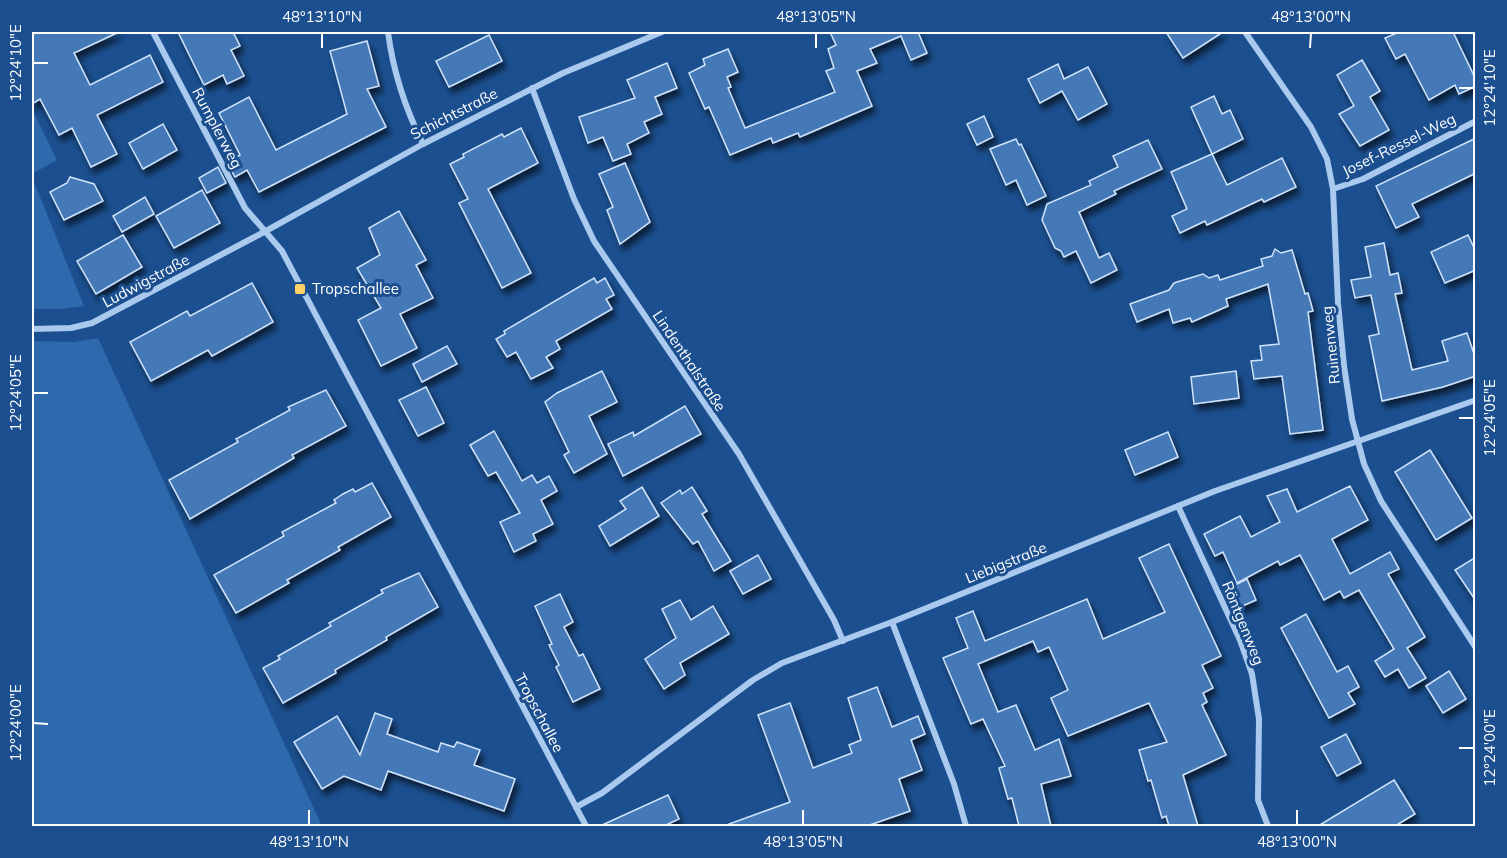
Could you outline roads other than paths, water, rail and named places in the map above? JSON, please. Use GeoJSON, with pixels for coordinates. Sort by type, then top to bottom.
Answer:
{"type":"FeatureCollection","features":[{"type":"Feature","properties":{"kind":"street","name":"Rumplerweg"},"geometry":{"type":"LineString","coordinates":[[153,32],[246,208],[264,232]]}},
{"type":"Feature","properties":{"kind":"street"},"geometry":{"type":"LineString","coordinates":[[388,32],[399,83],[411,120],[423,144]]}},
{"type":"Feature","properties":{"kind":"street","name":"Schichtstraße"},"geometry":{"type":"LineString","coordinates":[[264,232],[423,144],[532,88],[662,32]]}},
{"type":"Feature","properties":{"kind":"street","name":"Ruinenweg"},"geometry":{"type":"LineString","coordinates":[[1245,32],[1328,159],[1333,189],[1342,345],[1357,442],[1368,474],[1381,501],[1476,648]]}},
{"type":"Feature","properties":{"kind":"street","name":"Lindenthalstraße"},"geometry":{"type":"LineString","coordinates":[[532,88],[574,199],[594,241],[739,454],[834,620],[843,641]]}},
{"type":"Feature","properties":{"kind":"street","name":"Josef-Ressel-Weg"},"geometry":{"type":"LineString","coordinates":[[1333,189],[1363,179],[1476,121]]}},
{"type":"Feature","properties":{"kind":"street","name":"Ludwigstraße"},"geometry":{"type":"LineString","coordinates":[[32,328],[71,328],[92,323],[264,232]]}},
{"type":"Feature","properties":{"kind":"street","name":"Tropschallee"},"geometry":{"type":"LineString","coordinates":[[264,232],[282,251],[586,826]]}},
{"type":"Feature","properties":{"kind":"street","name":"Liebigstraße"},"geometry":{"type":"LineString","coordinates":[[576,807],[602,793],[753,680],[782,663],[892,622],[1250,478],[1476,400]]}},
{"type":"Feature","properties":{"kind":"street","name":"Röntgenweg"},"geometry":{"type":"LineString","coordinates":[[1178,506],[1240,640],[1252,674],[1259,719],[1258,801],[1268,826]]}},
{"type":"Feature","properties":{"kind":"street"},"geometry":{"type":"LineString","coordinates":[[892,622],[954,784],[966,826]]}},
{"type":"Feature","properties":{"kind":"place","name":"Tropschallee"},"geometry":{"type":"Point","coordinates":[300,289]}}]}
